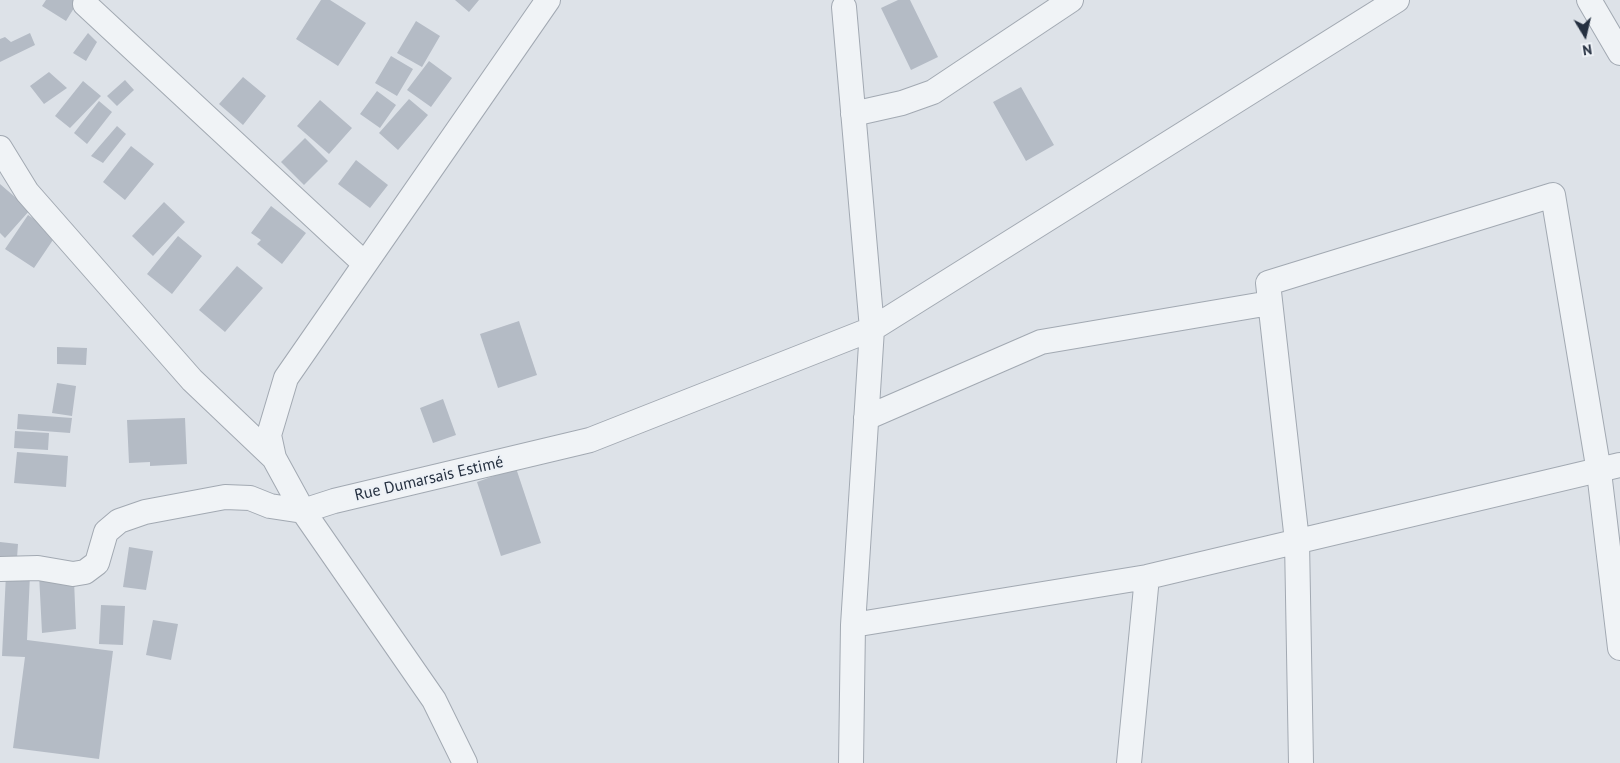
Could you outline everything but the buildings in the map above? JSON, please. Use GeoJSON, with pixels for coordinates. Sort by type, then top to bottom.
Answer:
{"type":"FeatureCollection","features":[{"type":"Feature","properties":{"kind":"street"},"geometry":{"type":"LineString","coordinates":[[465,763],[434,700],[303,511],[274,458],[268,435],[286,378],[548,0]]}},
{"type":"Feature","properties":{"kind":"street"},"geometry":{"type":"LineString","coordinates":[[854,114],[902,103],[932,92],[1071,0]]}},
{"type":"Feature","properties":{"kind":"street","name":"Rue Dumarsais Estimé"},"geometry":{"type":"LineString","coordinates":[[0,569],[38,568],[73,574],[85,572],[97,563],[106,532],[119,521],[154,510],[225,497],[250,498],[270,506],[303,511],[344,499],[590,440],[872,329],[1397,0]]}},
{"type":"Feature","properties":{"kind":"street"},"geometry":{"type":"LineString","coordinates":[[1589,0],[1620,53]]}},
{"type":"Feature","properties":{"kind":"street"},"geometry":{"type":"LineString","coordinates":[[848,2],[854,114],[872,329],[853,625],[851,763]]}},
{"type":"Feature","properties":{"kind":"street"},"geometry":{"type":"LineString","coordinates":[[85,4],[364,264]]}},
{"type":"Feature","properties":{"kind":"street"},"geometry":{"type":"LineString","coordinates":[[0,148],[28,192],[192,380],[274,458]]}},
{"type":"Feature","properties":{"kind":"street"},"geometry":{"type":"LineString","coordinates":[[1301,763],[1297,541],[1268,283],[1553,195],[1610,468],[1620,648]]}},
{"type":"Feature","properties":{"kind":"street"},"geometry":{"type":"LineString","coordinates":[[866,418],[1041,342],[1270,303]]}},
{"type":"Feature","properties":{"kind":"street"},"geometry":{"type":"LineString","coordinates":[[853,625],[1147,578],[1610,468]]}},
{"type":"Feature","properties":{"kind":"street"},"geometry":{"type":"LineString","coordinates":[[1129,763],[1147,578]]}}]}
